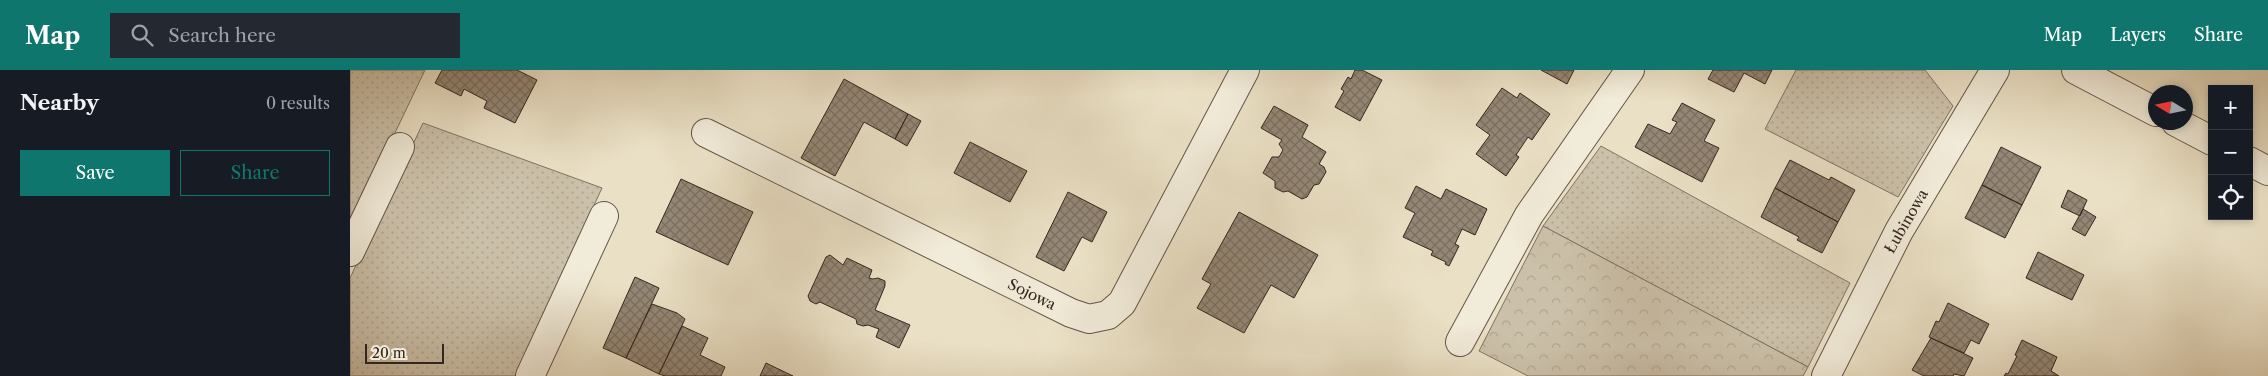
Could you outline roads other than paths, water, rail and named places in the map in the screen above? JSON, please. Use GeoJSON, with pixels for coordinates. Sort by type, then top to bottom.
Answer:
{"type":"FeatureCollection","features":[{"type":"Feature","properties":{"kind":"street","name":"Sojowa"},"geometry":{"type":"LineString","coordinates":[[706,133],[1022,289],[1089,319],[1108,315],[1122,303],[1245,70]]}},
{"type":"Feature","properties":{"kind":"street"},"geometry":{"type":"LineString","coordinates":[[1460,342],[1529,215],[1630,70]]}},
{"type":"Feature","properties":{"kind":"street","name":"Łubinowa"},"geometry":{"type":"LineString","coordinates":[[1826,376],[1899,231],[1995,70]]}},
{"type":"Feature","properties":{"kind":"street"},"geometry":{"type":"LineString","coordinates":[[2076,70],[2148,108]]}},
{"type":"Feature","properties":{"kind":"street"},"geometry":{"type":"LineString","coordinates":[[2192,130],[2208,138]]}},
{"type":"Feature","properties":{"kind":"street"},"geometry":{"type":"LineString","coordinates":[[350,252],[400,147]]}},
{"type":"Feature","properties":{"kind":"street"},"geometry":{"type":"LineString","coordinates":[[2253,163],[2268,171]]}},
{"type":"Feature","properties":{"kind":"street"},"geometry":{"type":"LineString","coordinates":[[530,376],[604,216]]}}]}
